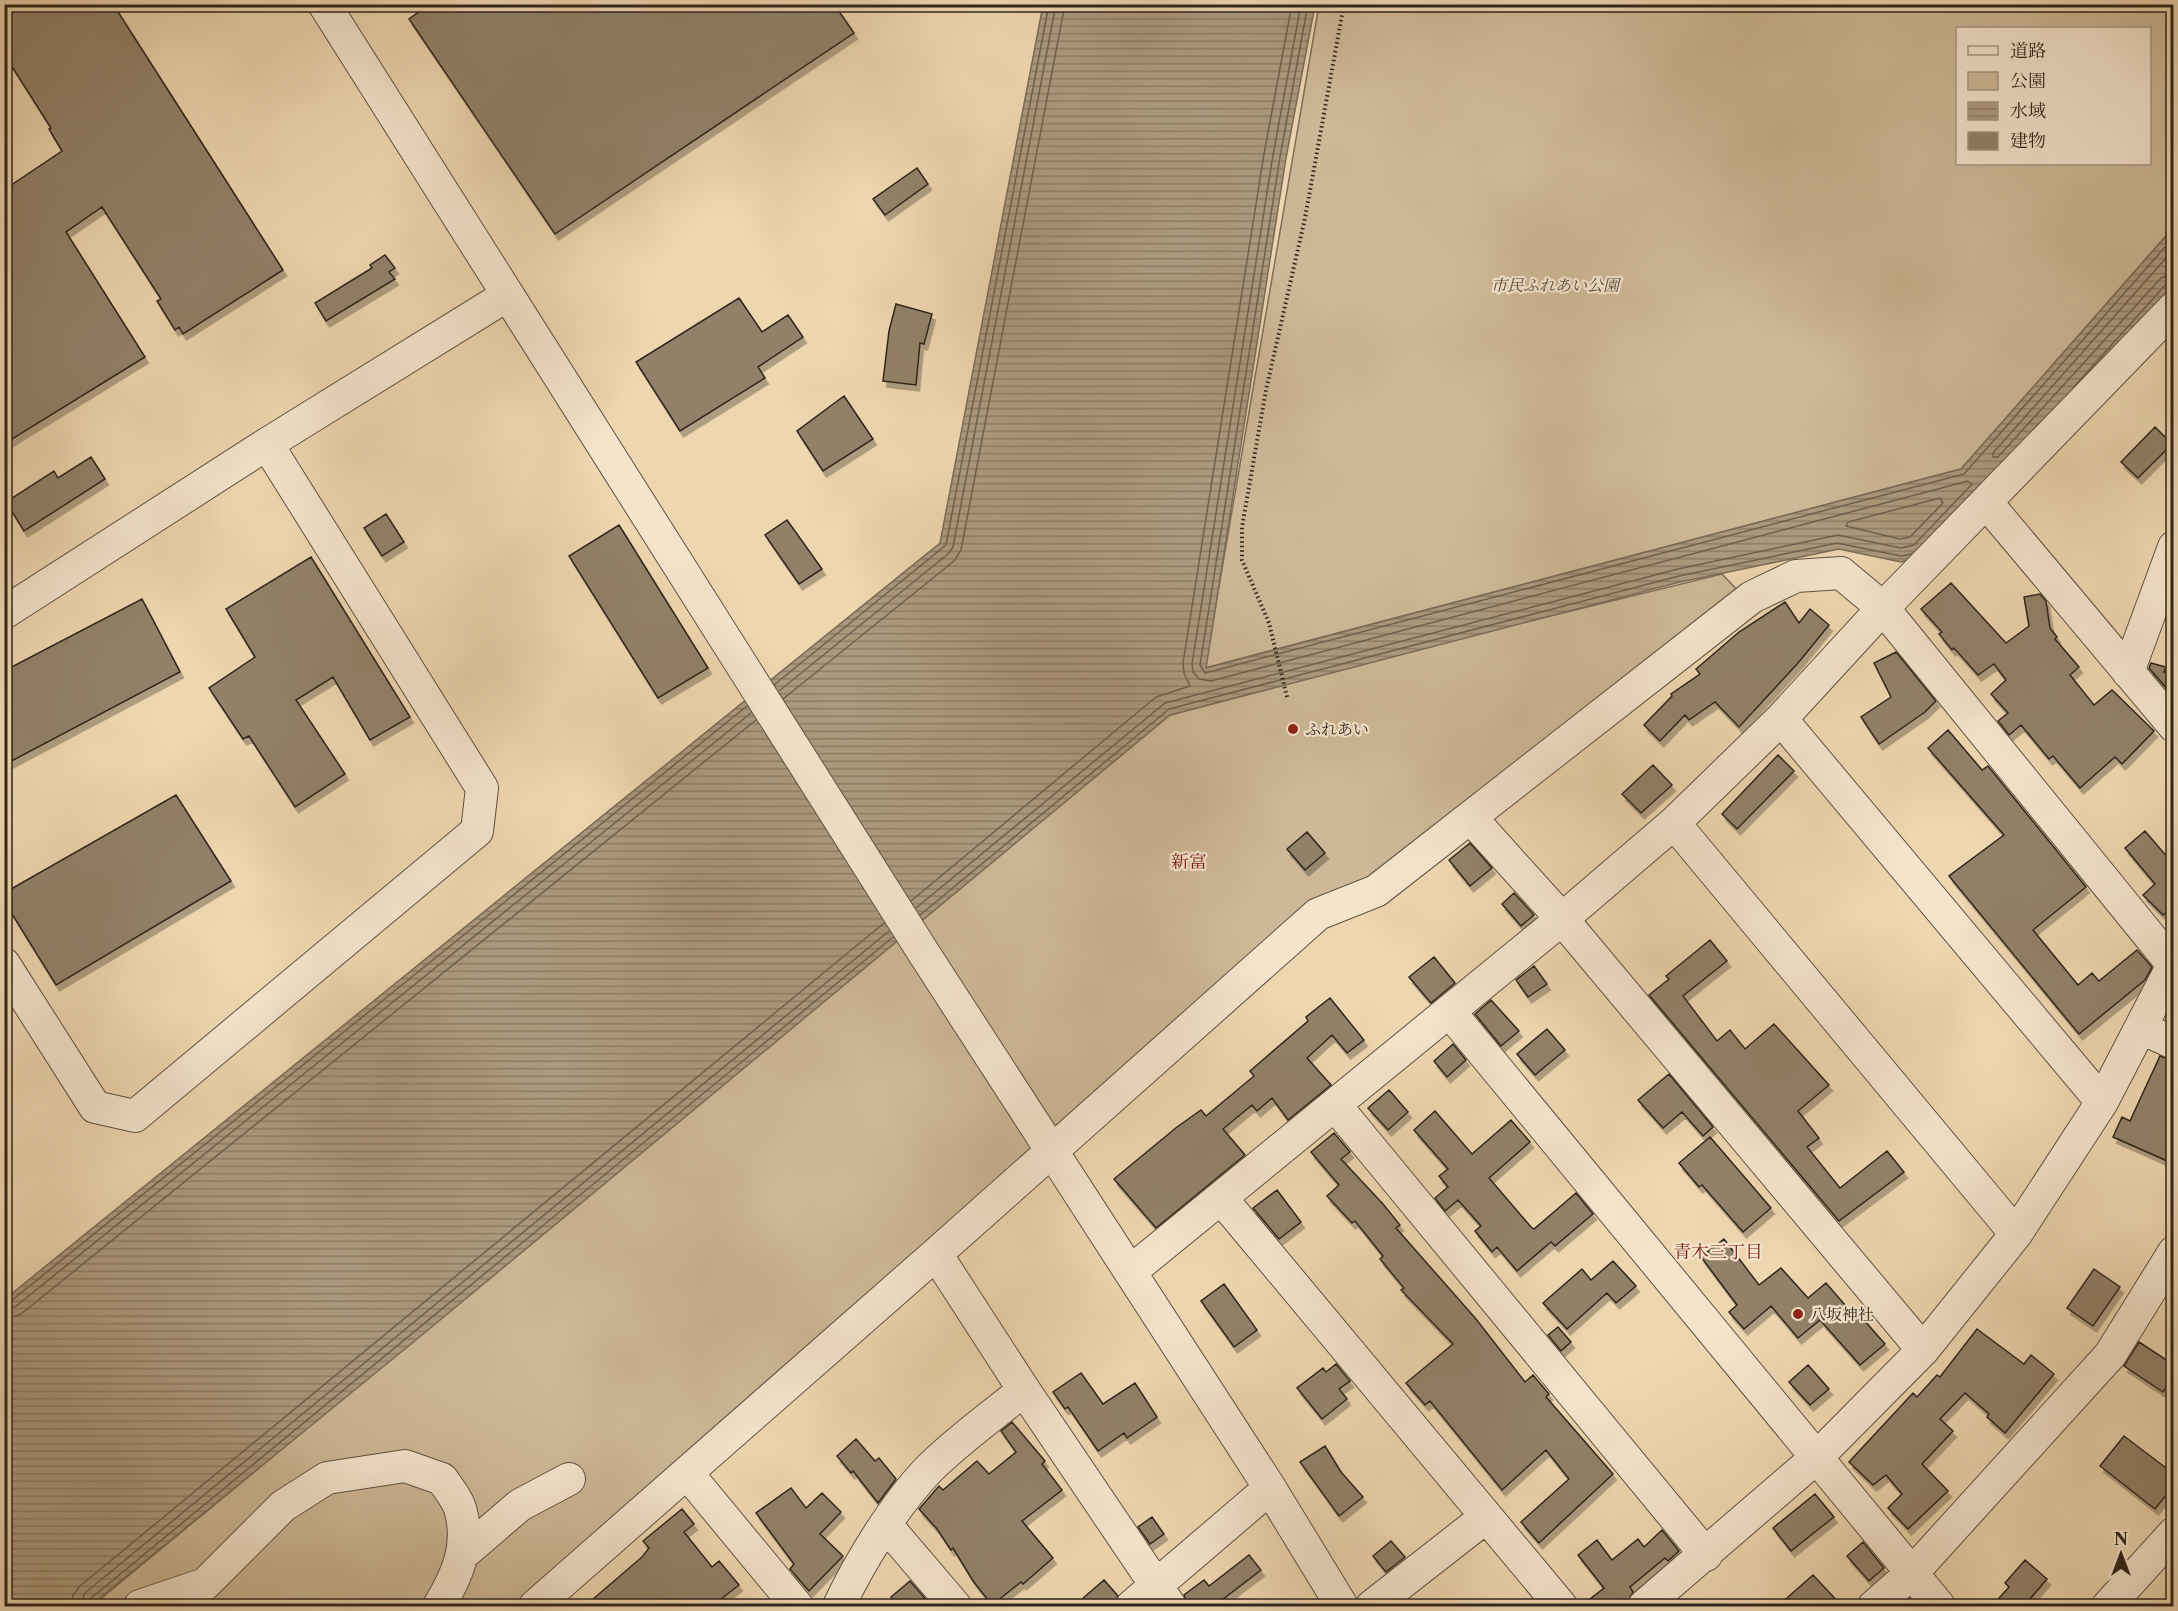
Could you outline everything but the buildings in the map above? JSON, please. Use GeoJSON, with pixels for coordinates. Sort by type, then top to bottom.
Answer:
{"type":"FeatureCollection","features":[{"type":"Feature","properties":{"kind":"street"},"geometry":{"type":"LineString","coordinates":[[324,4],[506,296],[738,655],[925,955],[1270,1488],[1342,1606]]}},
{"type":"Feature","properties":{"kind":"street"},"geometry":{"type":"LineString","coordinates":[[4,613],[267,444],[506,296]]}},
{"type":"Feature","properties":{"kind":"street"},"geometry":{"type":"LineString","coordinates":[[1130,1272],[1562,919],[1674,823],[1781,719],[1883,608],[2174,308]]}},
{"type":"Feature","properties":{"kind":"street"},"geometry":{"type":"LineString","coordinates":[[4,964],[95,1107],[135,1116],[477,831],[482,788],[267,444]]}},
{"type":"Feature","properties":{"kind":"street"},"geometry":{"type":"LineString","coordinates":[[1986,502],[2174,726]]}},
{"type":"Feature","properties":{"kind":"street"},"geometry":{"type":"LineString","coordinates":[[2128,672],[2174,547]]}},
{"type":"Feature","properties":{"kind":"street"},"geometry":{"type":"LineString","coordinates":[[535,1606],[1318,914],[1376,891],[1752,597],[1796,576],[1842,573],[1883,608],[2173,964],[2102,1102],[2016,1234],[1923,1350],[1817,1457],[1706,1555],[1644,1606]]}},
{"type":"Feature","properties":{"kind":"street"},"geometry":{"type":"LineString","coordinates":[[1781,719],[2102,1102]]}},
{"type":"Feature","properties":{"kind":"street"},"geometry":{"type":"LineString","coordinates":[[1471,818],[1562,919],[1923,1350]]}},
{"type":"Feature","properties":{"kind":"street"},"geometry":{"type":"LineString","coordinates":[[1674,823],[2016,1234]]}},
{"type":"Feature","properties":{"kind":"street"},"geometry":{"type":"LineString","coordinates":[[1449,1011],[1939,1606]]}},
{"type":"Feature","properties":{"kind":"street"},"geometry":{"type":"LineString","coordinates":[[2141,1028],[2174,1043]]}},
{"type":"Feature","properties":{"kind":"street"},"geometry":{"type":"LineString","coordinates":[[1335,1105],[1706,1555]]}},
{"type":"Feature","properties":{"kind":"street"},"geometry":{"type":"LineString","coordinates":[[1221,1198],[1561,1606]]}},
{"type":"Feature","properties":{"kind":"street"},"geometry":{"type":"LineString","coordinates":[[1874,1606],[1913,1572],[2110,1355],[2174,1252]]}},
{"type":"Feature","properties":{"kind":"street"},"geometry":{"type":"LineString","coordinates":[[936,1254],[1024,1390],[1163,1596]]}},
{"type":"Feature","properties":{"kind":"street"},"geometry":{"type":"LineString","coordinates":[[838,1606],[854,1574],[886,1525],[928,1470],[1024,1390]]}},
{"type":"Feature","properties":{"kind":"street"},"geometry":{"type":"LineString","coordinates":[[140,1606],[205,1584],[283,1506],[327,1478],[405,1466],[442,1479],[461,1510],[464,1553],[453,1583],[439,1606]]}},
{"type":"Feature","properties":{"kind":"street"},"geometry":{"type":"LineString","coordinates":[[687,1473],[796,1606]]}},
{"type":"Feature","properties":{"kind":"street"},"geometry":{"type":"LineString","coordinates":[[464,1553],[520,1505],[569,1479]]}},
{"type":"Feature","properties":{"kind":"street"},"geometry":{"type":"LineString","coordinates":[[1132,1606],[1163,1596],[1270,1488]]}},
{"type":"Feature","properties":{"kind":"street"},"geometry":{"type":"LineString","coordinates":[[1372,1606],[1486,1517]]}},
{"type":"Feature","properties":{"kind":"street"},"geometry":{"type":"LineString","coordinates":[[886,1525],[955,1606]]}},
{"type":"Feature","properties":{"kind":"street"},"geometry":{"type":"LineString","coordinates":[[2108,1606],[2174,1533]]}},
{"type":"Feature","properties":{"kind":"path"},"geometry":{"type":"LineString","coordinates":[[1287,697],[1269,623],[1242,560],[1242,527],[1266,390],[1305,218],[1344,4]]}},
{"type":"Feature","properties":{"kind":"green space","name":"市民ふれあい公園"},"geometry":{"type":"Polygon","coordinates":[[[1319,5],[2173,5],[2173,228],[1961,469],[1205,668],[1319,5]]]}},
{"type":"Feature","properties":{"kind":"green space"},"geometry":{"type":"Polygon","coordinates":[[[1722,574],[1741,594],[1373,885],[1315,910],[513,1606],[92,1606],[1170,715],[1440,643],[1722,574]]]}},
{"type":"Feature","properties":{"kind":"water"},"geometry":{"type":"Polygon","coordinates":[[[1043,5],[1315,5],[1286,158],[1206,668],[1961,469],[2173,228],[2173,285],[1922,557],[1901,562],[1839,549],[1680,582],[1170,715],[422,1335],[90,1606],[5,1606],[5,1299],[940,543],[1043,5]]]}},
{"type":"Feature","properties":{"kind":"place","name":"ふれあい"},"geometry":{"type":"Point","coordinates":[1293,729]}},
{"type":"Feature","properties":{"kind":"place","name":"八坂神社"},"geometry":{"type":"Point","coordinates":[1798,1314]}},
{"type":"Feature","properties":{"kind":"district","name":"新富"},"geometry":{"type":"Point","coordinates":[1189,862]}},
{"type":"Feature","properties":{"kind":"district","name":"青木三丁目"},"geometry":{"type":"Point","coordinates":[1718,1252]}}]}
